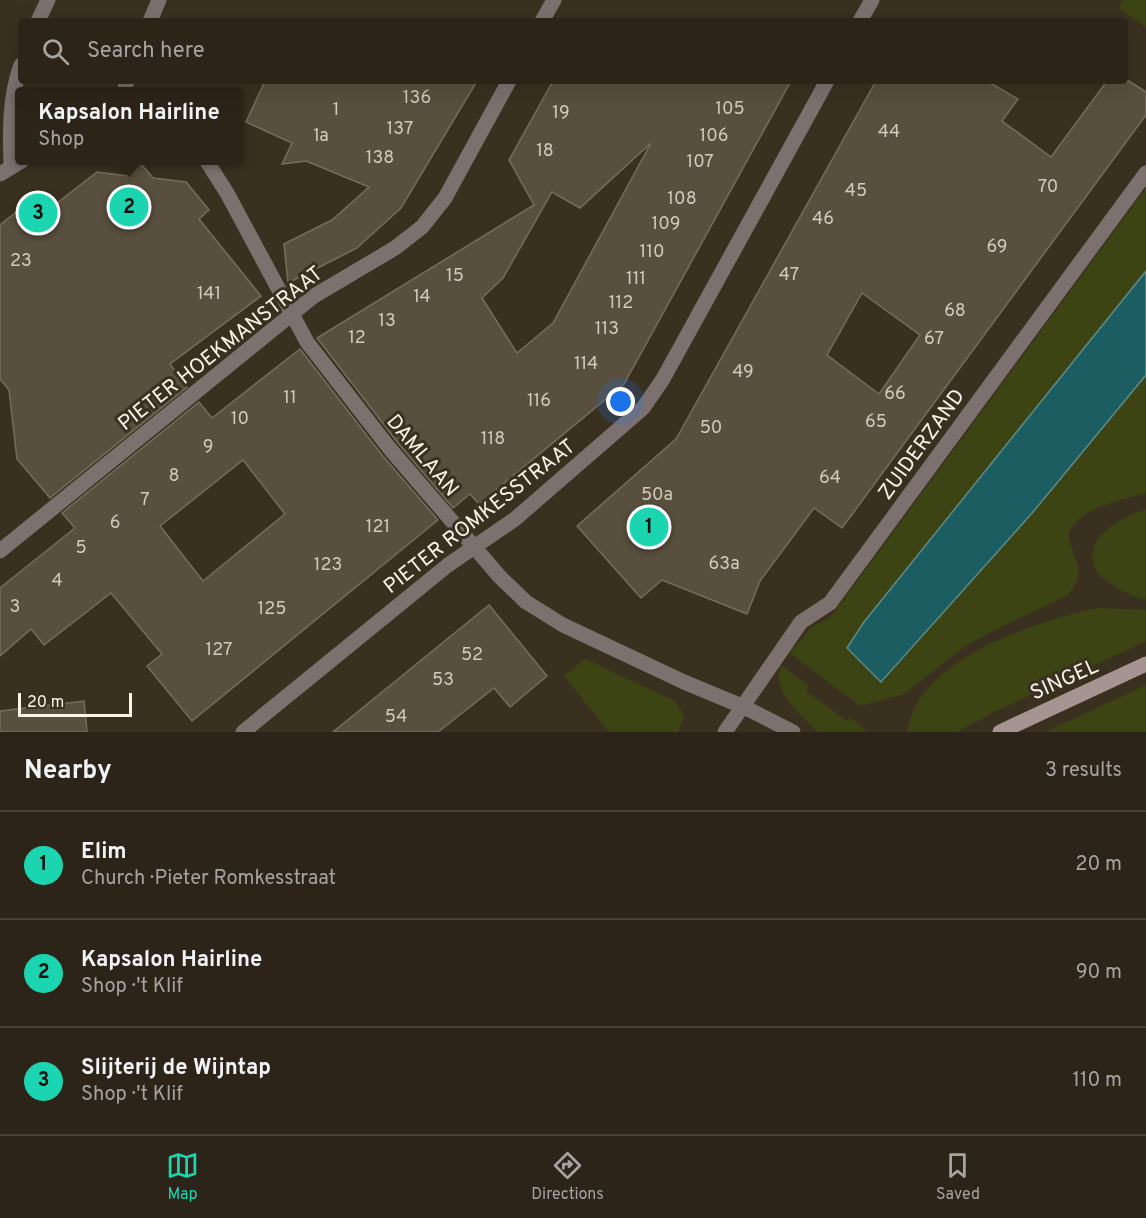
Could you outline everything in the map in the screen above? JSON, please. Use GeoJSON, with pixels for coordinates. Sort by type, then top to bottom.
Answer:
{"type":"FeatureCollection","features":[{"type":"Feature","properties":{"kind":"main road","name":"SINGEL"},"geometry":{"type":"LineString","coordinates":[[1000,732],[1146,664]]}},
{"type":"Feature","properties":{"kind":"street"},"geometry":{"type":"LineString","coordinates":[[39,18],[48,0]]}},
{"type":"Feature","properties":{"kind":"street"},"geometry":{"type":"LineString","coordinates":[[151,18],[159,0]]}},
{"type":"Feature","properties":{"kind":"street"},"geometry":{"type":"LineString","coordinates":[[544,18],[554,0]]}},
{"type":"Feature","properties":{"kind":"street"},"geometry":{"type":"LineString","coordinates":[[863,18],[872,0]]}},
{"type":"Feature","properties":{"kind":"street"},"geometry":{"type":"LineString","coordinates":[[11,167],[11,122],[15,80],[18,72]]}},
{"type":"Feature","properties":{"kind":"street","name":"PIETER HOEKMANSTRAAT"},"geometry":{"type":"LineString","coordinates":[[0,550],[76,487],[268,336],[314,296],[395,248],[422,227],[445,198],[507,84]]}},
{"type":"Feature","properties":{"kind":"street","name":"PIETER ROMKESSTRAAT"},"geometry":{"type":"LineString","coordinates":[[243,732],[448,565],[515,519],[643,408],[663,379],[825,84]]}},
{"type":"Feature","properties":{"kind":"street","name":"DAMLAAN"},"geometry":{"type":"LineString","coordinates":[[209,165],[227,193],[307,342],[364,416],[473,548],[526,602],[544,615],[793,732]]}},
{"type":"Feature","properties":{"kind":"street","name":"ZUIDERZAND"},"geometry":{"type":"LineString","coordinates":[[725,732],[801,622],[830,603],[1146,173]]}},
{"type":"Feature","properties":{"kind":"green space"},"geometry":{"type":"Polygon","coordinates":[[[1122,0],[1146,0],[1146,27],[1119,9],[1122,0]]]}},
{"type":"Feature","properties":{"kind":"green space"},"geometry":{"type":"Polygon","coordinates":[[[1146,188],[1146,271],[864,622],[847,648],[901,660],[1033,512],[1146,375],[1146,493],[1112,502],[1080,518],[1073,526],[1068,536],[1079,571],[1076,584],[1068,595],[964,647],[904,694],[860,706],[790,653],[811,627],[830,618],[1146,188]]]}},
{"type":"Feature","properties":{"kind":"green space"},"geometry":{"type":"Polygon","coordinates":[[[1146,510],[1146,599],[1142,599],[1106,581],[1098,573],[1093,561],[1093,550],[1097,541],[1114,524],[1146,510]]]}},
{"type":"Feature","properties":{"kind":"green space"},"geometry":{"type":"Polygon","coordinates":[[[1097,608],[1146,610],[1146,641],[994,712],[957,732],[907,732],[916,706],[933,683],[956,664],[1013,634],[1071,614],[1097,608]]]}},
{"type":"Feature","properties":{"kind":"green space"},"geometry":{"type":"Polygon","coordinates":[[[585,659],[675,701],[684,716],[678,732],[609,732],[564,676],[585,659]]]}},
{"type":"Feature","properties":{"kind":"green space"},"geometry":{"type":"Polygon","coordinates":[[[781,665],[809,686],[806,691],[847,721],[850,717],[868,732],[818,732],[789,702],[784,693],[780,685],[781,665]]]}},
{"type":"Feature","properties":{"kind":"green space"},"geometry":{"type":"Polygon","coordinates":[[[1146,685],[1146,732],[1045,732],[1146,685]]]}},
{"type":"Feature","properties":{"kind":"water"},"geometry":{"type":"Polygon","coordinates":[[[1146,271],[1146,375],[1033,512],[881,682],[847,648],[864,622],[1146,271]]]}},
{"type":"Feature","properties":{"kind":"building"},"geometry":{"type":"Polygon","coordinates":[[[1129,81],[1146,92],[1146,115],[842,528],[814,508],[760,581],[747,614],[662,580],[641,598],[577,526],[676,439],[874,84],[992,84],[1018,99],[1002,121],[1051,157],[1105,84],[1128,84],[1129,81]],[[862,293],[827,355],[879,394],[920,335],[862,293]]]}},
{"type":"Feature","properties":{"kind":"building"},"geometry":{"type":"Polygon","coordinates":[[[264,84],[475,84],[401,208],[357,248],[288,283],[284,244],[332,220],[369,187],[306,161],[282,164],[292,143],[246,122],[264,84]]]}},
{"type":"Feature","properties":{"kind":"building"},"geometry":{"type":"Polygon","coordinates":[[[551,84],[789,84],[624,384],[479,504],[470,494],[453,508],[398,443],[317,338],[534,205],[509,160],[551,84]],[[651,143],[580,208],[552,192],[503,278],[482,298],[517,353],[553,323],[651,143]]]}},
{"type":"Feature","properties":{"kind":"building"},"geometry":{"type":"Polygon","coordinates":[[[142,165],[153,178],[186,182],[209,210],[199,219],[261,296],[170,364],[187,387],[50,498],[17,459],[9,390],[0,379],[0,225],[35,197],[40,204],[51,196],[57,203],[97,172],[128,176],[142,165]]]}},
{"type":"Feature","properties":{"kind":"building"},"geometry":{"type":"Polygon","coordinates":[[[300,349],[382,455],[438,520],[192,721],[147,666],[162,654],[111,593],[44,645],[31,629],[0,656],[0,588],[75,528],[62,513],[199,402],[212,418],[300,349]],[[243,460],[160,526],[203,581],[285,514],[243,460]]]}},
{"type":"Feature","properties":{"kind":"building"},"geometry":{"type":"Polygon","coordinates":[[[489,605],[547,676],[510,707],[494,688],[438,732],[333,732],[489,605]]]}},
{"type":"Feature","properties":{"kind":"building"},"geometry":{"type":"Polygon","coordinates":[[[84,701],[87,732],[0,732],[0,711],[84,701]]]}},
{"type":"Feature","properties":{"kind":"place","name":"Kapsalon Hairline"},"geometry":{"type":"Point","coordinates":[129,207]}},
{"type":"Feature","properties":{"kind":"place","name":"Slijterij de Wijntap"},"geometry":{"type":"Point","coordinates":[38,213]}},
{"type":"Feature","properties":{"kind":"place","name":"Elim"},"geometry":{"type":"Point","coordinates":[649,527]}}]}
